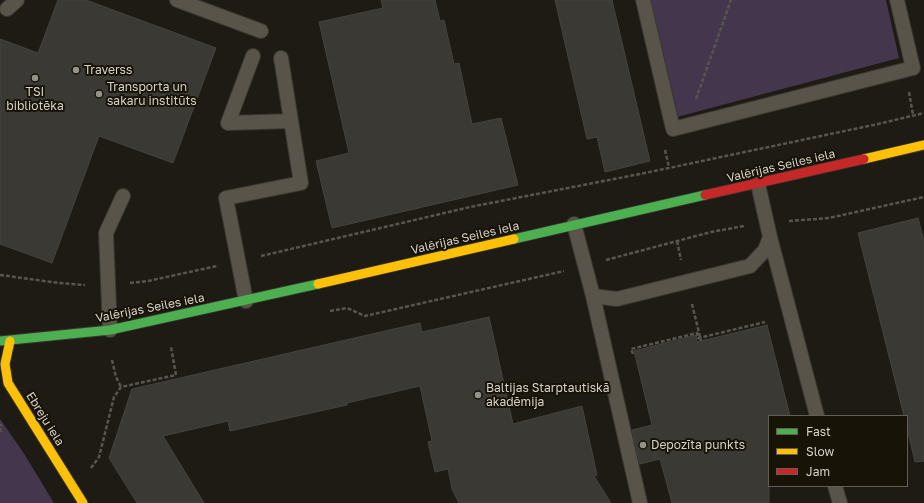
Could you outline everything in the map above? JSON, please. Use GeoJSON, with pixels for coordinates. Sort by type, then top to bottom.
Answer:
{"type":"FeatureCollection","features":[{"type":"Feature","properties":{"kind":"street","name":"Valērijas Seiles iela"},"geometry":{"type":"LineString","coordinates":[[0,341],[110,330],[246,301],[574,224],[924,146]]}},
{"type":"Feature","properties":{"kind":"street","name":"Ebreju iela"},"geometry":{"type":"LineString","coordinates":[[10,341],[5,364],[8,383],[83,503]]}},
{"type":"Feature","properties":{"kind":"lane"},"geometry":{"type":"LineString","coordinates":[[177,0],[261,31]]}},
{"type":"Feature","properties":{"kind":"lane"},"geometry":{"type":"LineString","coordinates":[[642,0],[673,129],[913,68],[897,0]]}},
{"type":"Feature","properties":{"kind":"lane"},"geometry":{"type":"LineString","coordinates":[[253,56],[228,122],[291,121]]}},
{"type":"Feature","properties":{"kind":"lane"},"geometry":{"type":"LineString","coordinates":[[246,301],[226,198],[301,183],[281,58]]}},
{"type":"Feature","properties":{"kind":"lane"},"geometry":{"type":"LineString","coordinates":[[758,184],[770,237],[817,415]]}},
{"type":"Feature","properties":{"kind":"lane"},"geometry":{"type":"LineString","coordinates":[[110,330],[106,232],[122,196]]}},
{"type":"Feature","properties":{"kind":"lane"},"geometry":{"type":"LineString","coordinates":[[574,224],[593,296],[640,503]]}},
{"type":"Feature","properties":{"kind":"lane"},"geometry":{"type":"LineString","coordinates":[[593,296],[617,299],[750,266],[765,250],[770,237]]}},
{"type":"Feature","properties":{"kind":"lane"},"geometry":{"type":"LineString","coordinates":[[835,487],[840,503]]}},
{"type":"Feature","properties":{"kind":"path"},"geometry":{"type":"LineString","coordinates":[[669,167],[664,147],[673,129],[695,102],[731,0]]}},
{"type":"Feature","properties":{"kind":"path"},"geometry":{"type":"LineString","coordinates":[[0,275],[59,283],[109,286],[148,281],[238,262],[478,206],[645,173],[924,113]]}},
{"type":"Feature","properties":{"kind":"path"},"geometry":{"type":"LineString","coordinates":[[330,311],[347,308],[365,316],[585,266],[712,232],[767,221],[796,221],[829,218],[924,197]]}},
{"type":"Feature","properties":{"kind":"path"},"geometry":{"type":"LineString","coordinates":[[696,321],[701,342]]}},
{"type":"Feature","properties":{"kind":"path"},"geometry":{"type":"LineString","coordinates":[[700,338],[765,322]]}},
{"type":"Feature","properties":{"kind":"path"},"geometry":{"type":"LineString","coordinates":[[633,354],[631,349],[697,333],[698,338],[700,338]]}},
{"type":"Feature","properties":{"kind":"path"},"geometry":{"type":"LineString","coordinates":[[72,484],[87,474],[99,457],[114,397],[121,387],[176,374],[171,347]]}},
{"type":"Feature","properties":{"kind":"path"},"geometry":{"type":"LineString","coordinates":[[112,360],[116,377],[121,387]]}},
{"type":"Feature","properties":{"kind":"shaded area"},"geometry":{"type":"Polygon","coordinates":[[[650,0],[886,0],[899,58],[677,117],[650,0]]]}},
{"type":"Feature","properties":{"kind":"shaded area"},"geometry":{"type":"Polygon","coordinates":[[[0,419],[23,452],[54,503],[0,503],[0,419]]]}},
{"type":"Feature","properties":{"kind":"building","name":"Transporta un sakaru institūts"},"geometry":{"type":"Polygon","coordinates":[[[58,0],[86,0],[216,48],[173,163],[99,136],[52,263],[0,244],[0,39],[38,53],[58,0]]]}},
{"type":"Feature","properties":{"kind":"building"},"geometry":{"type":"Polygon","coordinates":[[[381,0],[435,0],[440,21],[444,20],[454,64],[459,63],[472,124],[501,118],[518,185],[332,228],[316,161],[349,153],[319,22],[383,8],[381,0]]]}},
{"type":"Feature","properties":{"kind":"building"},"geometry":{"type":"Polygon","coordinates":[[[555,0],[612,0],[650,161],[605,172],[597,137],[587,139],[555,0]]]}},
{"type":"Feature","properties":{"kind":"building"},"geometry":{"type":"Polygon","coordinates":[[[918,218],[924,241],[924,461],[915,462],[908,432],[908,415],[904,415],[858,233],[918,218]]]}},
{"type":"Feature","properties":{"kind":"building"},"geometry":{"type":"Polygon","coordinates":[[[489,317],[513,424],[582,406],[597,475],[594,476],[611,503],[459,503],[452,489],[448,469],[435,472],[428,442],[432,441],[420,386],[347,403],[347,405],[230,431],[228,421],[163,436],[204,503],[137,503],[109,458],[132,389],[420,323],[422,332],[489,317]]]}},
{"type":"Feature","properties":{"kind":"building"},"geometry":{"type":"Polygon","coordinates":[[[767,325],[790,415],[768,415],[769,503],[672,503],[660,459],[640,464],[632,430],[652,425],[634,351],[696,335],[697,342],[767,325]]]}},
{"type":"Feature","properties":{"kind":"traffic: fast"},"geometry":{"type":"LineString","coordinates":[[514,239],[705,195]]}},
{"type":"Feature","properties":{"kind":"traffic: fast"},"geometry":{"type":"LineString","coordinates":[[0,341],[110,330],[318,284]]}},
{"type":"Feature","properties":{"kind":"traffic: slow"},"geometry":{"type":"LineString","coordinates":[[864,159],[924,145]]}},
{"type":"Feature","properties":{"kind":"traffic: slow"},"geometry":{"type":"LineString","coordinates":[[318,284],[514,239]]}},
{"type":"Feature","properties":{"kind":"traffic: slow"},"geometry":{"type":"LineString","coordinates":[[10,341],[5,364],[8,383],[83,503]]}},
{"type":"Feature","properties":{"kind":"traffic: jam"},"geometry":{"type":"LineString","coordinates":[[705,195],[864,159]]}},
{"type":"Feature","properties":{"kind":"place","name":"Traverss"},"geometry":{"type":"Point","coordinates":[76,70]}},
{"type":"Feature","properties":{"kind":"place","name":"TSI bibliotēka"},"geometry":{"type":"Point","coordinates":[35,78]}},
{"type":"Feature","properties":{"kind":"place","name":"Transporta un sakaru institūts"},"geometry":{"type":"Point","coordinates":[99,94]}},
{"type":"Feature","properties":{"kind":"place","name":"Baltijas Starptautiskā akadēmija"},"geometry":{"type":"Point","coordinates":[478,395]}},
{"type":"Feature","properties":{"kind":"place","name":"Depozīta punkts"},"geometry":{"type":"Point","coordinates":[643,445]}}]}
